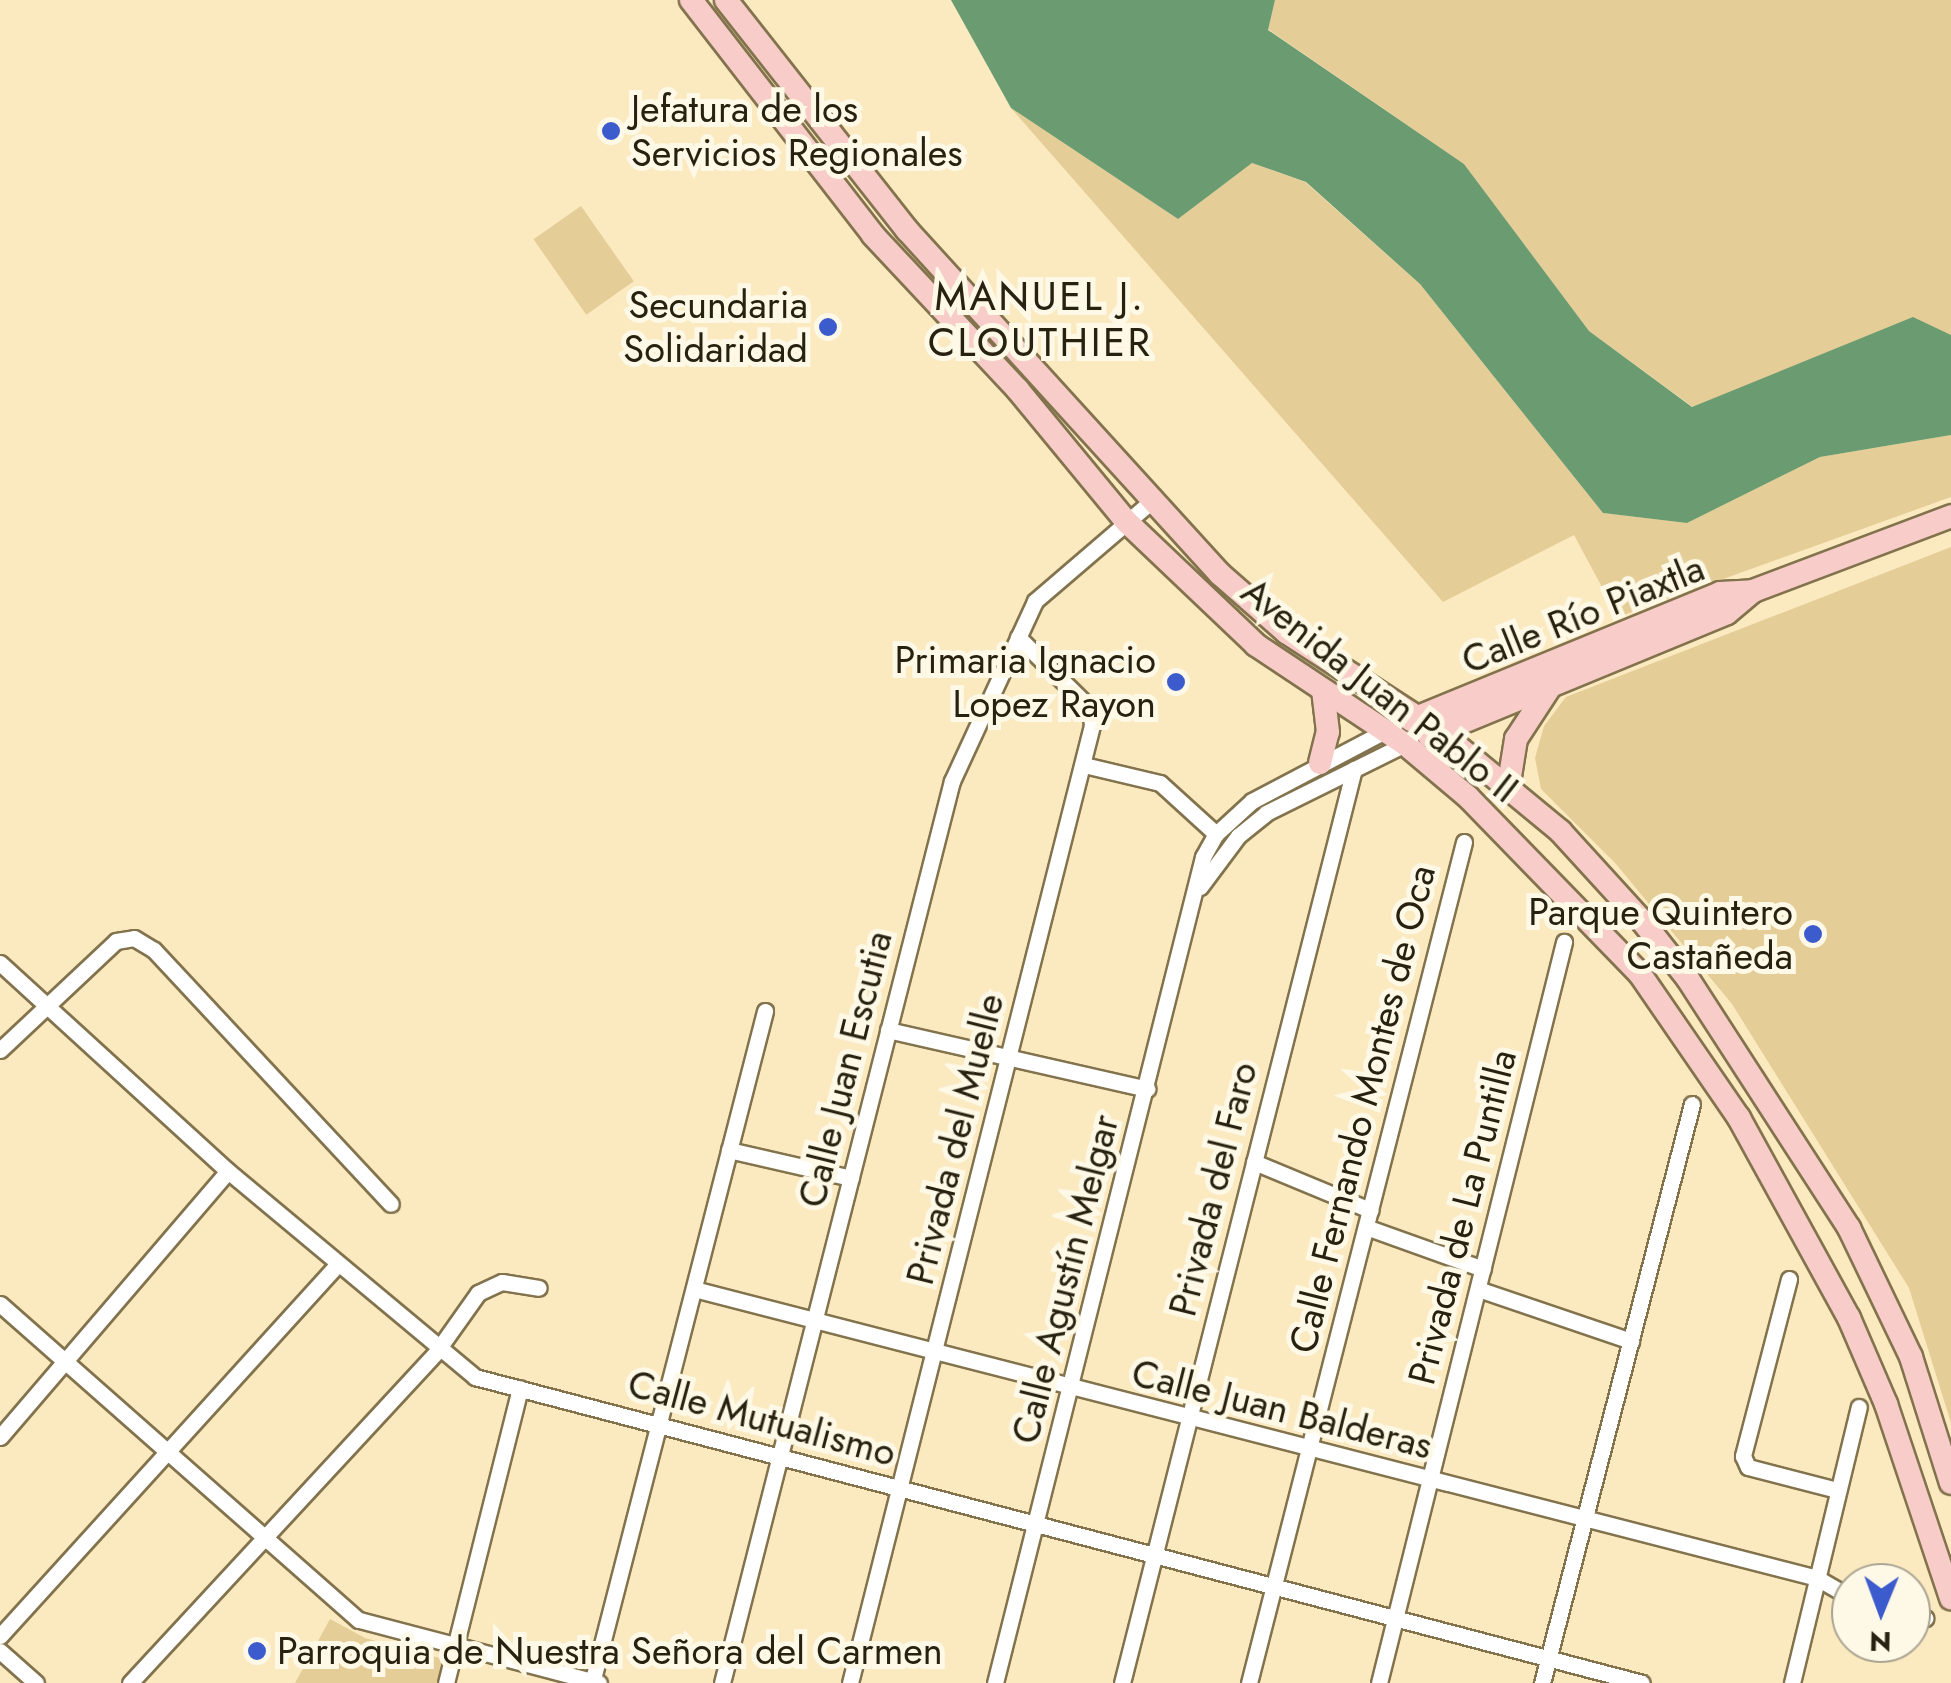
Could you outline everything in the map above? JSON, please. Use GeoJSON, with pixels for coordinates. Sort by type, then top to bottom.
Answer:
{"type":"FeatureCollection","features":[{"type":"Feature","properties":{"kind":"main road","name":"Avenida Juan Pablo II"},"geometry":{"type":"LineString","coordinates":[[691,0],[873,234],[973,342],[1127,522],[1236,628],[1395,738],[1584,910],[1640,974],[1739,1118],[1849,1318],[1886,1404],[1951,1598]]}},
{"type":"Feature","properties":{"kind":"main road","name":"Avenida Juan Pablo II"},"geometry":{"type":"LineString","coordinates":[[726,0],[907,230],[1257,610],[1440,732],[1560,831],[1643,922],[1764,1093],[1888,1305],[1951,1483]]}},
{"type":"Feature","properties":{"kind":"main road"},"geometry":{"type":"LineString","coordinates":[[973,342],[995,324]]}},
{"type":"Feature","properties":{"kind":"main road","name":"Calle Río Piaxtla"},"geometry":{"type":"LineString","coordinates":[[1395,738],[1418,716],[1720,593],[1753,591],[1951,516]]}},
{"type":"Feature","properties":{"kind":"main road","name":"Calle Río Piaxtla"},"geometry":{"type":"LineString","coordinates":[[1395,738],[1440,732],[1727,613],[1753,591]]}},
{"type":"Feature","properties":{"kind":"main road"},"geometry":{"type":"LineString","coordinates":[[1508,789],[1516,739],[1552,684]]}},
{"type":"Feature","properties":{"kind":"main road"},"geometry":{"type":"LineString","coordinates":[[1320,763],[1328,732],[1323,690]]}},
{"type":"Feature","properties":{"kind":"main road"},"geometry":{"type":"LineString","coordinates":[[1739,1118],[1764,1093]]}},
{"type":"Feature","properties":{"kind":"street"},"geometry":{"type":"LineString","coordinates":[[1127,522],[1154,498]]}},
{"type":"Feature","properties":{"kind":"street","name":"Calle Juan Escutia"},"geometry":{"type":"LineString","coordinates":[[722,1683],[952,780],[1034,602],[1127,522]]}},
{"type":"Feature","properties":{"kind":"street","name":"Privada del Muelle"},"geometry":{"type":"LineString","coordinates":[[850,1683],[1084,764],[1090,708],[1018,636]]}},
{"type":"Feature","properties":{"kind":"street","name":"Calle Agustín Melgar"},"geometry":{"type":"LineString","coordinates":[[995,1683],[1198,890],[1203,857],[1216,834],[1252,801],[1320,763],[1395,738]]}},
{"type":"Feature","properties":{"kind":"street","name":"Calle Agustín Melgar"},"geometry":{"type":"LineString","coordinates":[[1198,890],[1238,836],[1266,812],[1354,768],[1395,738]]}},
{"type":"Feature","properties":{"kind":"street"},"geometry":{"type":"LineString","coordinates":[[1084,764],[1160,783],[1216,834]]}},
{"type":"Feature","properties":{"kind":"street","name":"Privada del Faro"},"geometry":{"type":"LineString","coordinates":[[1122,1683],[1354,768]]}},
{"type":"Feature","properties":{"kind":"street","name":"Calle Fernando Montes de Oca"},"geometry":{"type":"LineString","coordinates":[[1249,1683],[1464,842]]}},
{"type":"Feature","properties":{"kind":"street"},"geometry":{"type":"LineString","coordinates":[[0,1050],[44,1003],[125,937],[154,950],[392,1204]]}},
{"type":"Feature","properties":{"kind":"street","name":"Privada de La Puntilla"},"geometry":{"type":"LineString","coordinates":[[1380,1683],[1564,942]]}},
{"type":"Feature","properties":{"kind":"street","name":"Calle Mutualismo"},"geometry":{"type":"LineString","coordinates":[[0,962],[228,1172],[437,1351],[475,1377],[1642,1683]]}},
{"type":"Feature","properties":{"kind":"street"},"geometry":{"type":"LineString","coordinates":[[0,1304],[359,1620],[595,1682],[765,1011]]}},
{"type":"Feature","properties":{"kind":"street"},"geometry":{"type":"LineString","coordinates":[[888,1030],[1010,1054],[1147,1089]]}},
{"type":"Feature","properties":{"kind":"street"},"geometry":{"type":"LineString","coordinates":[[1542,1683],[1692,1104]]}},
{"type":"Feature","properties":{"kind":"street"},"geometry":{"type":"LineString","coordinates":[[730,1150],[850,1178]]}},
{"type":"Feature","properties":{"kind":"street"},"geometry":{"type":"LineString","coordinates":[[1254,1162],[1370,1210]]}},
{"type":"Feature","properties":{"kind":"street"},"geometry":{"type":"LineString","coordinates":[[0,1438],[228,1172]]}},
{"type":"Feature","properties":{"kind":"street"},"geometry":{"type":"LineString","coordinates":[[1366,1227],[1483,1269]]}},
{"type":"Feature","properties":{"kind":"street"},"geometry":{"type":"LineString","coordinates":[[0,1636],[337,1265]]}},
{"type":"Feature","properties":{"kind":"street"},"geometry":{"type":"LineString","coordinates":[[1788,1279],[1742,1456],[1748,1467],[1837,1490]]}},
{"type":"Feature","properties":{"kind":"street"},"geometry":{"type":"LineString","coordinates":[[130,1683],[266,1541],[437,1351],[489,1284],[539,1288]]}},
{"type":"Feature","properties":{"kind":"street","name":"Calle Juan Balderas"},"geometry":{"type":"LineString","coordinates":[[694,1288],[1070,1389],[1817,1578],[1831,1586]]}},
{"type":"Feature","properties":{"kind":"street"},"geometry":{"type":"LineString","coordinates":[[1478,1290],[1631,1341]]}},
{"type":"Feature","properties":{"kind":"street"},"geometry":{"type":"LineString","coordinates":[[446,1683],[520,1388]]}},
{"type":"Feature","properties":{"kind":"street"},"geometry":{"type":"LineString","coordinates":[[1792,1683],[1859,1407]]}},
{"type":"Feature","properties":{"kind":"street"},"geometry":{"type":"LineString","coordinates":[[0,1650],[36,1683]]}},
{"type":"Feature","properties":{"kind":"shaded area"},"geometry":{"type":"Polygon","coordinates":[[[951,0],[1275,0],[1268,30],[1464,164],[1589,331],[1692,407],[1913,317],[1951,335],[1951,435],[1820,457],[1687,523],[1603,513],[1420,284],[1306,182],[1252,163],[1178,219],[1011,108],[951,0]]]}},
{"type":"Feature","properties":{"kind":"shaded area"},"geometry":{"type":"Polygon","coordinates":[[[1275,0],[1951,0],[1951,335],[1913,318],[1693,407],[1589,331],[1464,164],[1268,29],[1275,0]]]}},
{"type":"Feature","properties":{"kind":"shaded area"},"geometry":{"type":"Polygon","coordinates":[[[1011,108],[1178,219],[1252,163],[1305,182],[1420,284],[1603,513],[1687,523],[1820,457],[1951,435],[1951,497],[1618,617],[1574,535],[1443,602],[1011,108]]]}},
{"type":"Feature","properties":{"kind":"shaded area"},"geometry":{"type":"Polygon","coordinates":[[[581,206],[634,281],[586,315],[533,239],[581,206]]]}},
{"type":"Feature","properties":{"kind":"shaded area","name":"Parque Quintero Castañeda"},"geometry":{"type":"Polygon","coordinates":[[[1951,547],[1951,1423],[1909,1288],[1732,1004],[1616,864],[1541,789],[1535,758],[1544,726],[1566,697],[1951,547]]]}},
{"type":"Feature","properties":{"kind":"shaded area"},"geometry":{"type":"Polygon","coordinates":[[[330,1619],[365,1638],[443,1659],[437,1683],[295,1683],[330,1619]]]}},
{"type":"Feature","properties":{"kind":"place","name":"Jefatura de los Servicios Regionales"},"geometry":{"type":"Point","coordinates":[611,131]}},
{"type":"Feature","properties":{"kind":"place","name":"Secundaria Solidaridad"},"geometry":{"type":"Point","coordinates":[828,327]}},
{"type":"Feature","properties":{"kind":"place","name":"Primaria Ignacio Lopez Rayon"},"geometry":{"type":"Point","coordinates":[1176,682]}},
{"type":"Feature","properties":{"kind":"place","name":"Parque Quintero Castañeda"},"geometry":{"type":"Point","coordinates":[1813,934]}},
{"type":"Feature","properties":{"kind":"place","name":"Parroquia de Nuestra Señora del Carmen"},"geometry":{"type":"Point","coordinates":[257,1651]}},
{"type":"Feature","properties":{"kind":"district","name":"MANUEL J. CLOUTHIER"},"geometry":{"type":"Point","coordinates":[1040,319]}}]}
